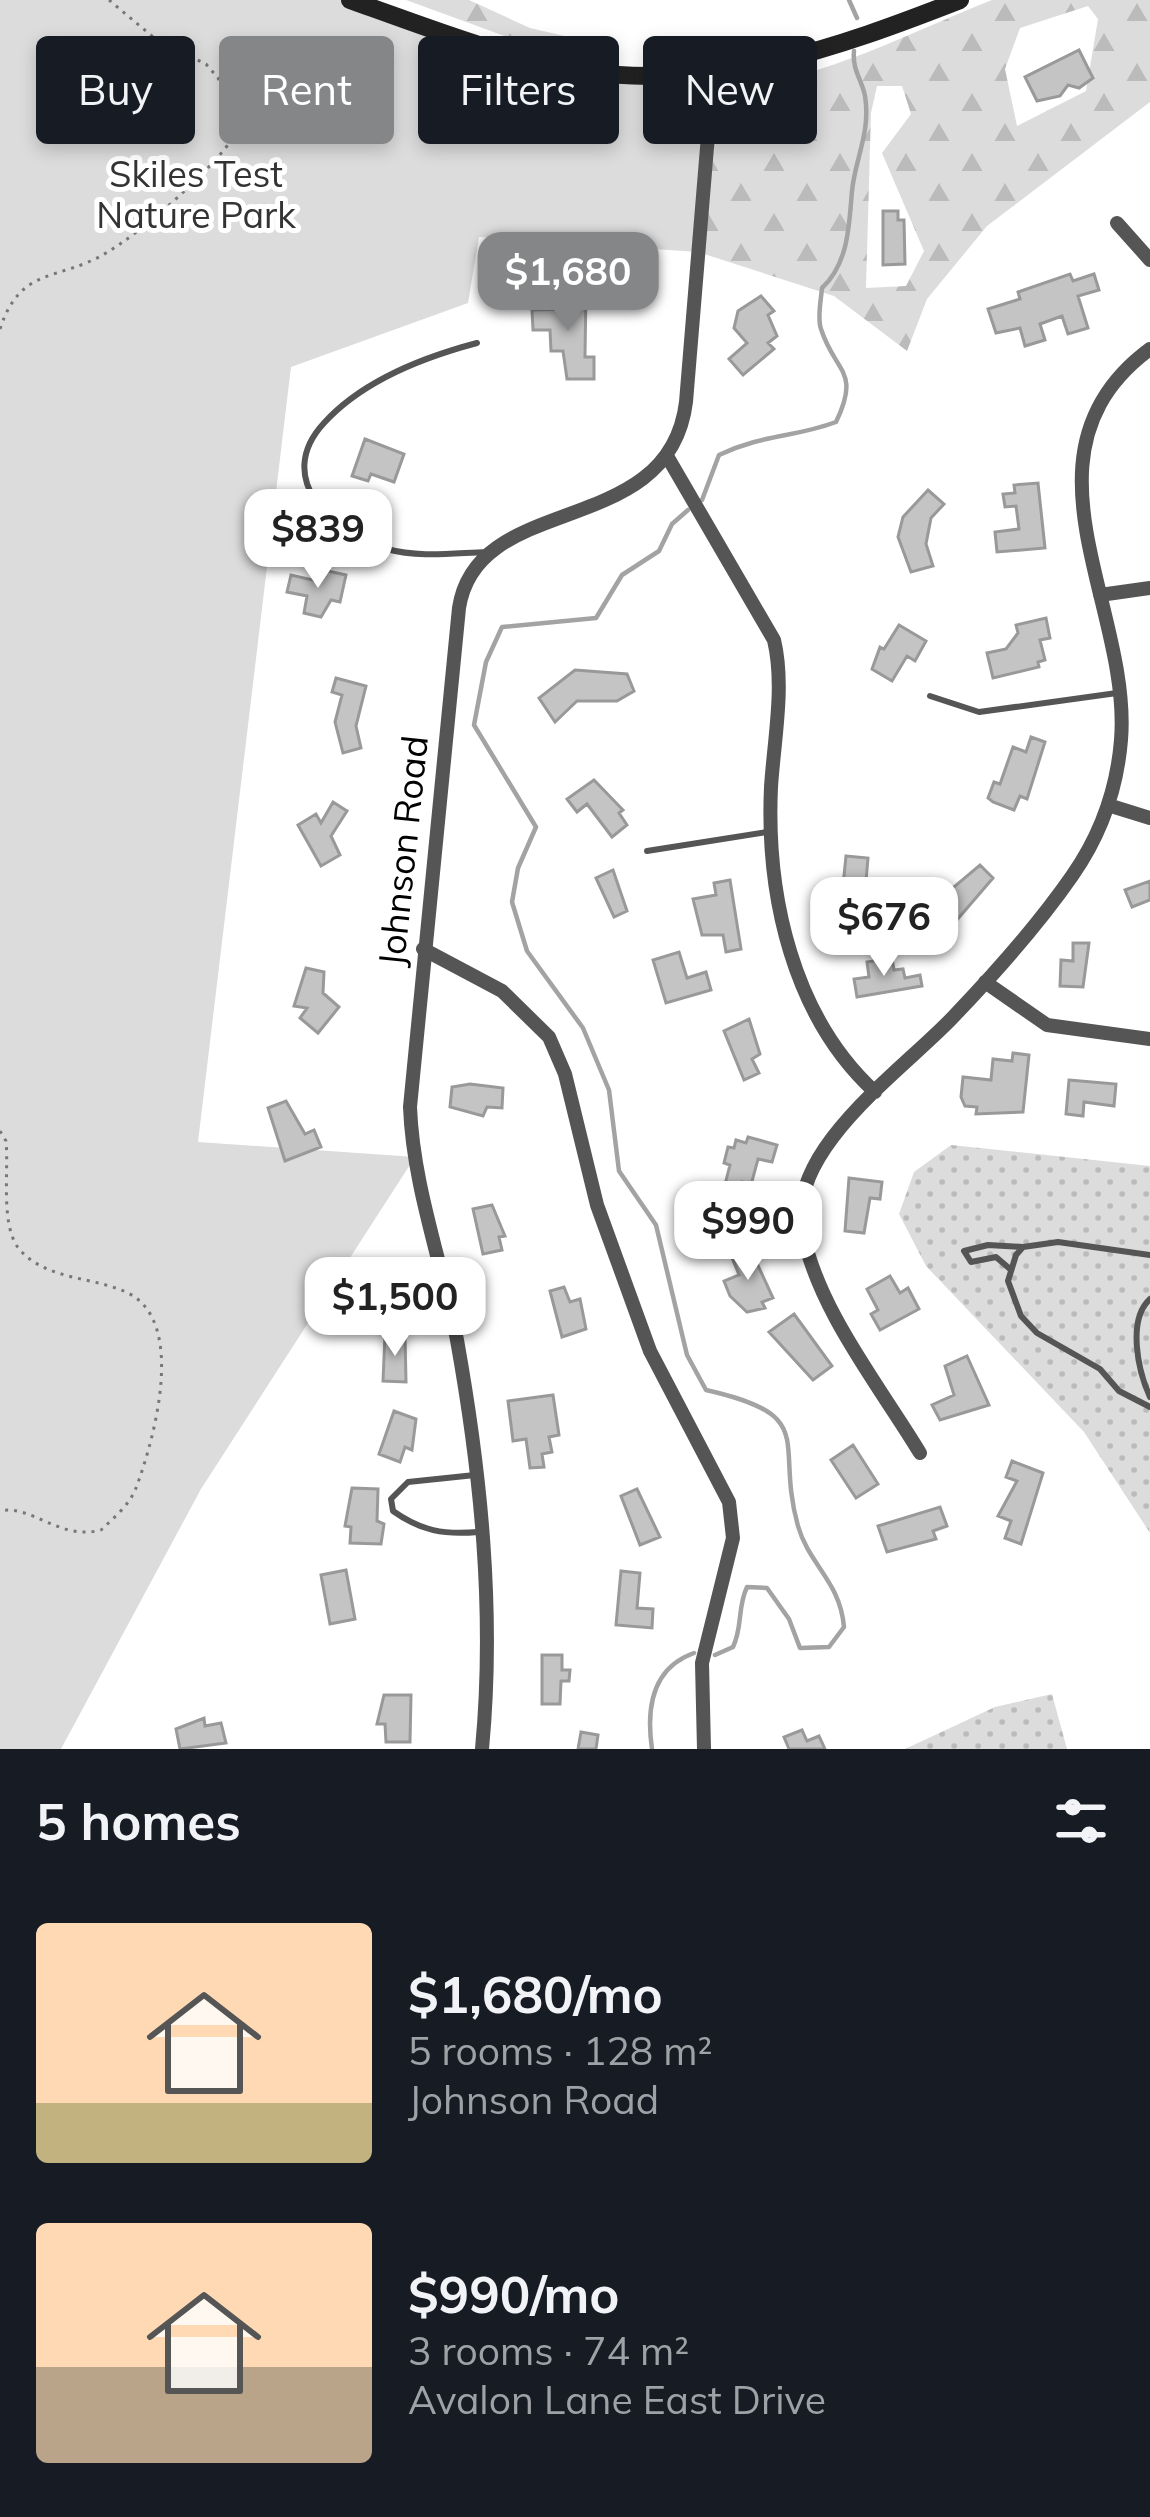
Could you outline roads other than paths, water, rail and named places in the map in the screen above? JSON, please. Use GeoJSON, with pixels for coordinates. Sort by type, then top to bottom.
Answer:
{"type":"FeatureCollection","features":[{"type":"Feature","properties":{"kind":"main road"},"geometry":{"type":"LineString","coordinates":[[350,0],[567,68],[643,77]]}},
{"type":"Feature","properties":{"kind":"main road"},"geometry":{"type":"LineString","coordinates":[[817,50],[960,0]]}},
{"type":"Feature","properties":{"kind":"street"},"geometry":{"type":"LineString","coordinates":[[491,552],[629,490],[667,456],[686,408],[707,144]]}},
{"type":"Feature","properties":{"kind":"street"},"geometry":{"type":"LineString","coordinates":[[1117,224],[1150,260]]}},
{"type":"Feature","properties":{"kind":"street"},"geometry":{"type":"LineString","coordinates":[[920,1454],[826,1296],[801,1225],[805,1191],[821,1155],[875,1092],[985,982],[1070,879],[1108,805],[1120,746],[1120,692],[1081,505],[1084,446],[1112,387],[1150,350]]}},
{"type":"Feature","properties":{"kind":"street"},"geometry":{"type":"LineString","coordinates":[[667,456],[774,640],[778,676],[771,831],[783,917],[809,1005],[832,1048],[875,1092]]}},
{"type":"Feature","properties":{"kind":"street","name":"Johnson Road"},"geometry":{"type":"LineString","coordinates":[[482,1749],[488,1640],[478,1475],[456,1335],[410,1126],[410,1068],[459,608],[469,578],[491,552]]}},
{"type":"Feature","properties":{"kind":"street"},"geometry":{"type":"LineString","coordinates":[[1100,595],[1150,587]]}},
{"type":"Feature","properties":{"kind":"street"},"geometry":{"type":"LineString","coordinates":[[1108,805],[1150,818]]}},
{"type":"Feature","properties":{"kind":"street"},"geometry":{"type":"LineString","coordinates":[[423,949],[502,991],[549,1037],[566,1074],[597,1204],[650,1351],[729,1502],[734,1538],[702,1663],[704,1749]]}},
{"type":"Feature","properties":{"kind":"street"},"geometry":{"type":"LineString","coordinates":[[985,982],[1047,1025],[1150,1039]]}},
{"type":"Feature","properties":{"kind":"lane"},"geometry":{"type":"LineString","coordinates":[[477,343],[405,366],[322,424],[304,461],[305,490],[321,513],[384,548],[419,554],[491,552]]}},
{"type":"Feature","properties":{"kind":"lane"},"geometry":{"type":"LineString","coordinates":[[930,696],[979,712],[1108,698],[1120,692]]}},
{"type":"Feature","properties":{"kind":"lane"},"geometry":{"type":"LineString","coordinates":[[647,851],[771,831]]}},
{"type":"Feature","properties":{"kind":"lane"},"geometry":{"type":"LineString","coordinates":[[1010,1269],[996,1257],[971,1262],[963,1258],[964,1251],[1006,1243],[1058,1242],[1150,1255]]}},
{"type":"Feature","properties":{"kind":"lane"},"geometry":{"type":"LineString","coordinates":[[1023,1246],[1010,1269],[1013,1302],[1037,1333],[1150,1407]]}},
{"type":"Feature","properties":{"kind":"lane"},"geometry":{"type":"LineString","coordinates":[[1150,1299],[1140,1313],[1137,1362],[1150,1397]]}},
{"type":"Feature","properties":{"kind":"lane"},"geometry":{"type":"LineString","coordinates":[[478,1475],[408,1482],[391,1498],[393,1510],[413,1525],[452,1534],[482,1532]]}},
{"type":"Feature","properties":{"kind":"waterway"},"geometry":{"type":"LineString","coordinates":[[849,0],[857,18]]}},
{"type":"Feature","properties":{"kind":"waterway"},"geometry":{"type":"LineString","coordinates":[[702,500],[719,455],[836,422],[843,405],[846,381],[819,314],[822,288],[838,267],[846,242],[866,122],[854,51]]}},
{"type":"Feature","properties":{"kind":"waterway"},"geometry":{"type":"LineString","coordinates":[[688,510],[672,524],[659,551],[622,575],[596,618],[502,627],[486,662],[474,725],[536,827],[518,868],[512,902],[527,951],[583,1028],[609,1090],[619,1171],[656,1225],[687,1355],[706,1390],[766,1410],[779,1422],[789,1452],[798,1526],[841,1611],[844,1627],[829,1647],[800,1648],[789,1619],[767,1588],[747,1587],[733,1647],[715,1655]]}},
{"type":"Feature","properties":{"kind":"waterway"},"geometry":{"type":"LineString","coordinates":[[652,1749],[655,1691],[669,1669],[694,1653]]}},
{"type":"Feature","properties":{"kind":"park label","name":"Skiles Test Nature Park"},"geometry":{"type":"Point","coordinates":[196,194]}}]}
